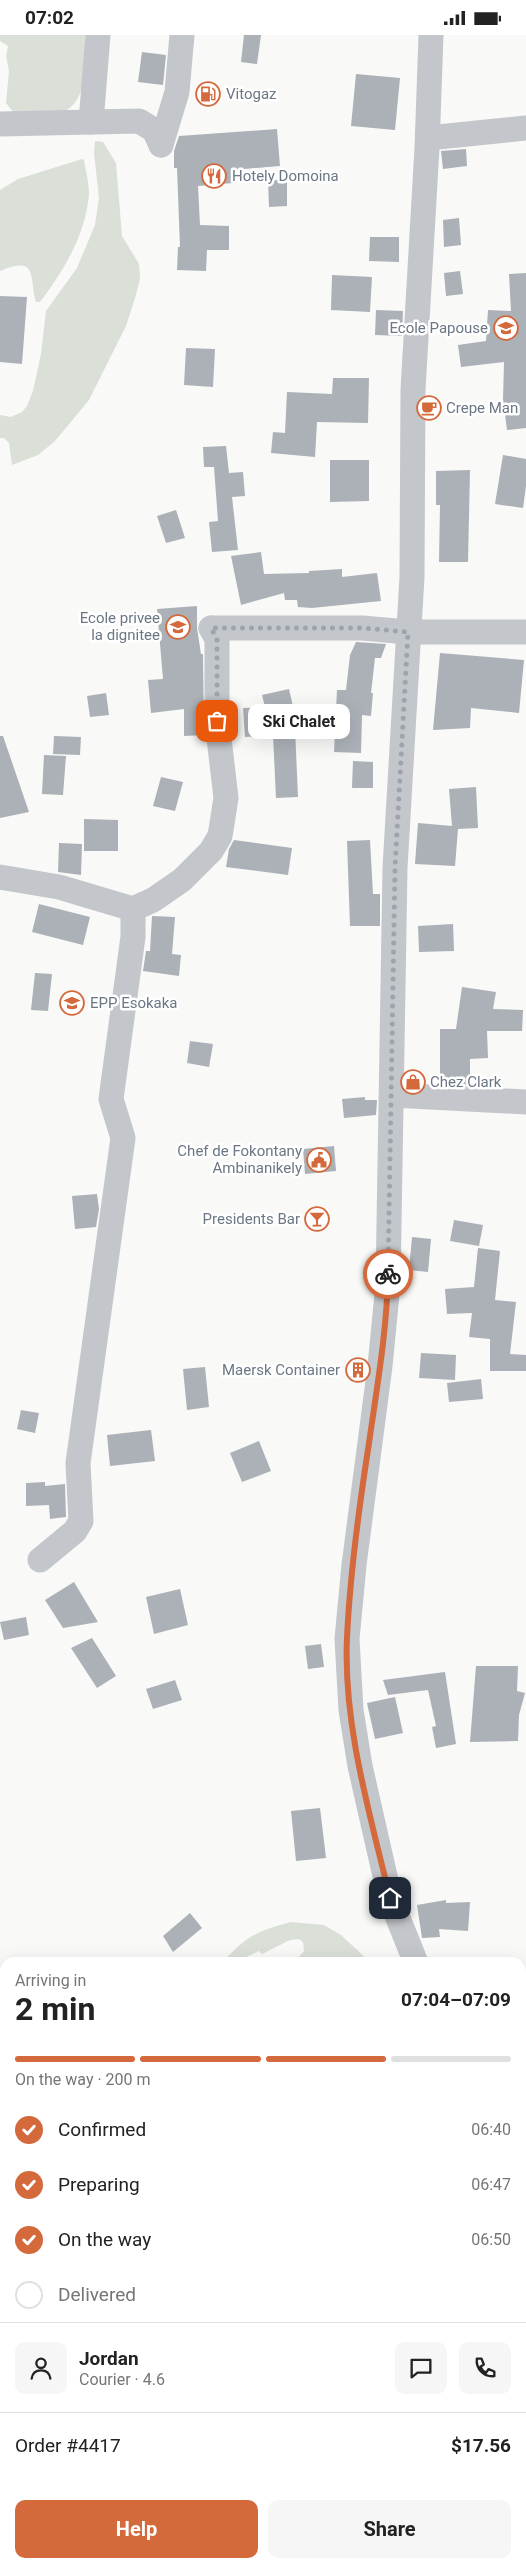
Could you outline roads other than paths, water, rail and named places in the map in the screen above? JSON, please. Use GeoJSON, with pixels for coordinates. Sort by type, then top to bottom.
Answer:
{"type":"FeatureCollection","features":[{"type":"Feature","properties":{"kind":"street"},"geometry":{"type":"LineString","coordinates":[[91,122],[98,35]]}},
{"type":"Feature","properties":{"kind":"street"},"geometry":{"type":"LineString","coordinates":[[0,124],[139,121],[154,130],[161,145],[177,91],[182,35]]}},
{"type":"Feature","properties":{"kind":"street"},"geometry":{"type":"LineString","coordinates":[[414,1957],[390,1898],[360,1766],[351,1710],[347,1639],[359,1519],[380,1366],[388,1284],[395,868],[412,577],[413,390],[428,138],[430,35]]}},
{"type":"Feature","properties":{"kind":"street"},"geometry":{"type":"LineString","coordinates":[[428,138],[526,128]]}},
{"type":"Feature","properties":{"kind":"street"},"geometry":{"type":"LineString","coordinates":[[0,877],[59,887],[133,909],[153,900],[182,880],[211,851],[220,836],[226,798],[217,721],[217,639],[211,628],[362,628],[408,632],[526,632]]}},
{"type":"Feature","properties":{"kind":"street"},"geometry":{"type":"LineString","coordinates":[[40,1560],[75,1531],[81,1521],[78,1463],[123,1138],[111,1099],[133,937],[133,909]]}},
{"type":"Feature","properties":{"kind":"street"},"geometry":{"type":"LineString","coordinates":[[392,1095],[526,1102]]}},
{"type":"Feature","properties":{"kind":"place","name":"Vitogaz"},"geometry":{"type":"Point","coordinates":[208,94]}},
{"type":"Feature","properties":{"kind":"place","name":"Hotely Domoina"},"geometry":{"type":"Point","coordinates":[214,176]}},
{"type":"Feature","properties":{"kind":"place","name":"Ecole Papouse"},"geometry":{"type":"Point","coordinates":[506,328]}},
{"type":"Feature","properties":{"kind":"place","name":"Crepe Man"},"geometry":{"type":"Point","coordinates":[429,408]}},
{"type":"Feature","properties":{"kind":"place","name":"Ecole privee la dignitee"},"geometry":{"type":"Point","coordinates":[178,627]}},
{"type":"Feature","properties":{"kind":"place","name":"Ski Chalet"},"geometry":{"type":"Point","coordinates":[217,721]}},
{"type":"Feature","properties":{"kind":"place","name":"EPP Esokaka"},"geometry":{"type":"Point","coordinates":[72,1003]}},
{"type":"Feature","properties":{"kind":"place","name":"Chez Clark"},"geometry":{"type":"Point","coordinates":[413,1082]}},
{"type":"Feature","properties":{"kind":"place","name":"Chef de Fokontany Ambinanikely"},"geometry":{"type":"Point","coordinates":[319,1160]}},
{"type":"Feature","properties":{"kind":"place","name":"Presidents Bar"},"geometry":{"type":"Point","coordinates":[317,1219]}},
{"type":"Feature","properties":{"kind":"place","name":"Maersk Container"},"geometry":{"type":"Point","coordinates":[358,1370]}}]}
